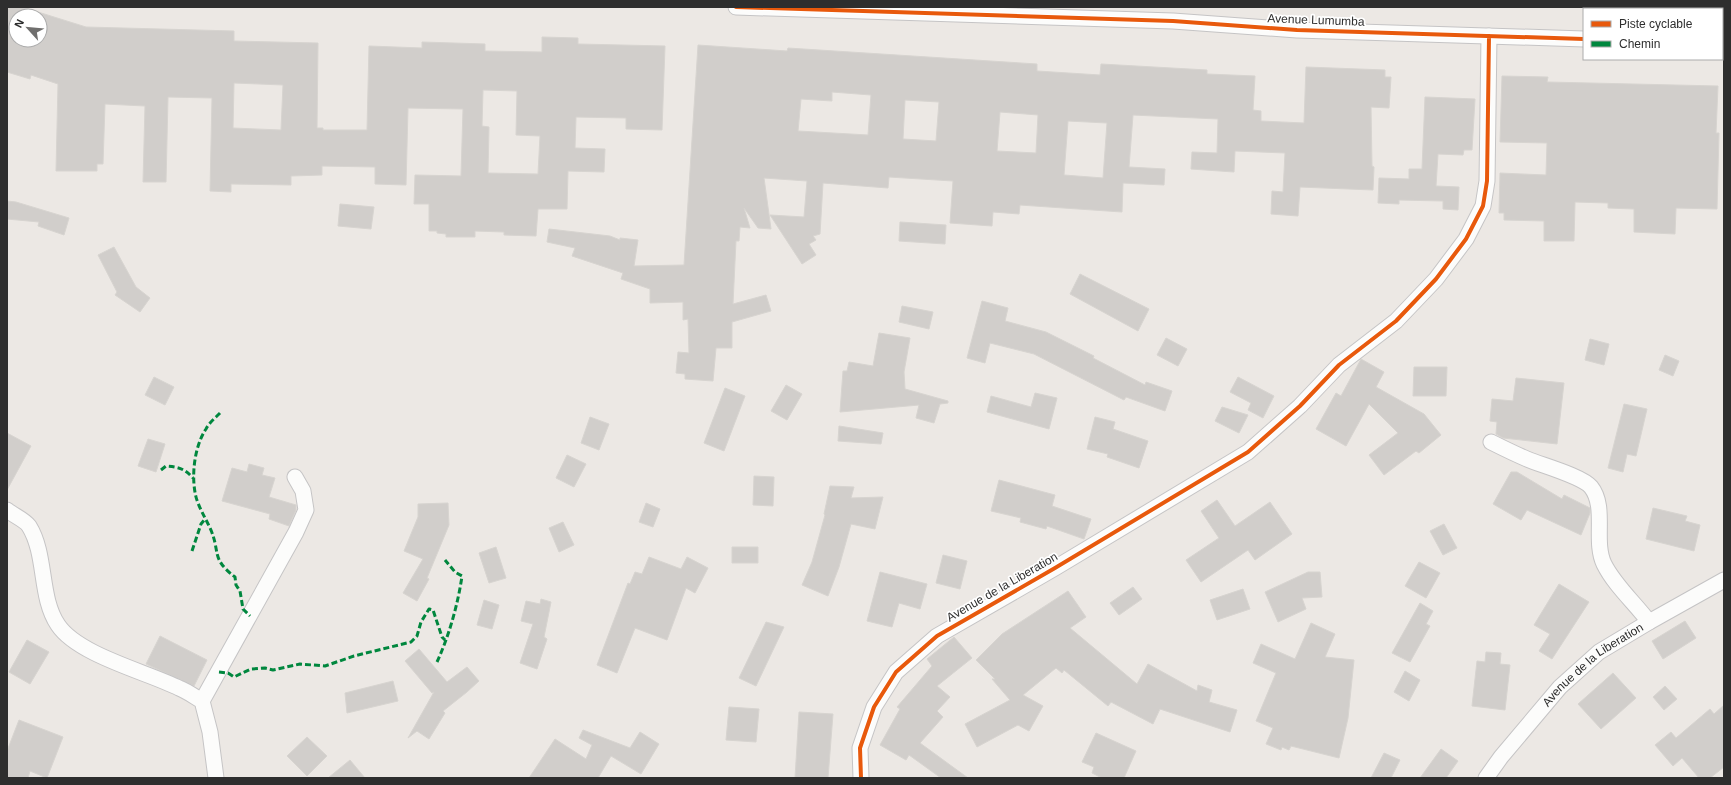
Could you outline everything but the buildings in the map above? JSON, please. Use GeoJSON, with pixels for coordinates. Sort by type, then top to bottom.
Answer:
{"type":"FeatureCollection","features":[{"type":"Feature","properties":{"kind":"street","name":"Avenue Lumumba"},"geometry":{"type":"LineString","coordinates":[[736,7],[1165,21],[1297,30],[1583,40]]}},
{"type":"Feature","properties":{"kind":"street","name":"Avenue de la Liberation"},"geometry":{"type":"LineString","coordinates":[[861,778],[860,748],[874,707],[896,672],[937,636],[1055,568],[1248,452],[1300,406],[1339,365],[1396,321],[1436,279],[1466,239],[1483,206],[1487,181],[1489,36]]}},
{"type":"Feature","properties":{"kind":"street"},"geometry":{"type":"LineString","coordinates":[[1491,442],[1526,459],[1580,480],[1590,486],[1596,496],[1599,548],[1604,564],[1614,580],[1649,622]]}},
{"type":"Feature","properties":{"kind":"street"},"geometry":{"type":"LineString","coordinates":[[216,778],[210,732],[202,701],[296,532],[306,510],[303,491],[295,477]]}},
{"type":"Feature","properties":{"kind":"street"},"geometry":{"type":"LineString","coordinates":[[7,510],[28,525],[32,532],[53,612],[58,625],[70,638],[126,667],[179,688],[202,701]]}},
{"type":"Feature","properties":{"kind":"street","name":"Avenue de la Liberation"},"geometry":{"type":"LineString","coordinates":[[1486,778],[1501,757],[1560,687],[1599,652],[1724,580]]}},
{"type":"Feature","properties":{"kind":"marked path"},"geometry":{"type":"LineString","coordinates":[[220,413],[207,427],[196,453],[194,471],[196,497],[213,536],[219,559],[222,565],[235,577],[236,585],[240,591],[243,609],[250,616]]}},
{"type":"Feature","properties":{"kind":"marked path"},"geometry":{"type":"LineString","coordinates":[[161,470],[166,466],[178,468],[187,472],[193,478]]}},
{"type":"Feature","properties":{"kind":"marked path"},"geometry":{"type":"LineString","coordinates":[[192,551],[201,524],[205,519]]}},
{"type":"Feature","properties":{"kind":"marked path"},"geometry":{"type":"LineString","coordinates":[[437,662],[452,620],[462,576],[455,572],[445,560]]}},
{"type":"Feature","properties":{"kind":"marked path"},"geometry":{"type":"LineString","coordinates":[[219,672],[228,673],[234,677],[251,669],[265,668],[273,670],[300,664],[325,666],[354,656],[411,642],[417,636],[421,622],[429,609],[433,610],[442,637],[445,640]]}},
{"type":"Feature","properties":{"kind":"cycle path"},"geometry":{"type":"LineString","coordinates":[[736,7],[1173,21],[1297,30],[1583,39]]}},
{"type":"Feature","properties":{"kind":"cycle path"},"geometry":{"type":"LineString","coordinates":[[861,778],[860,748],[874,707],[896,672],[937,636],[1055,568],[1248,452],[1300,406],[1339,365],[1396,321],[1436,279],[1466,239],[1483,206],[1487,181],[1489,36]]}}]}
